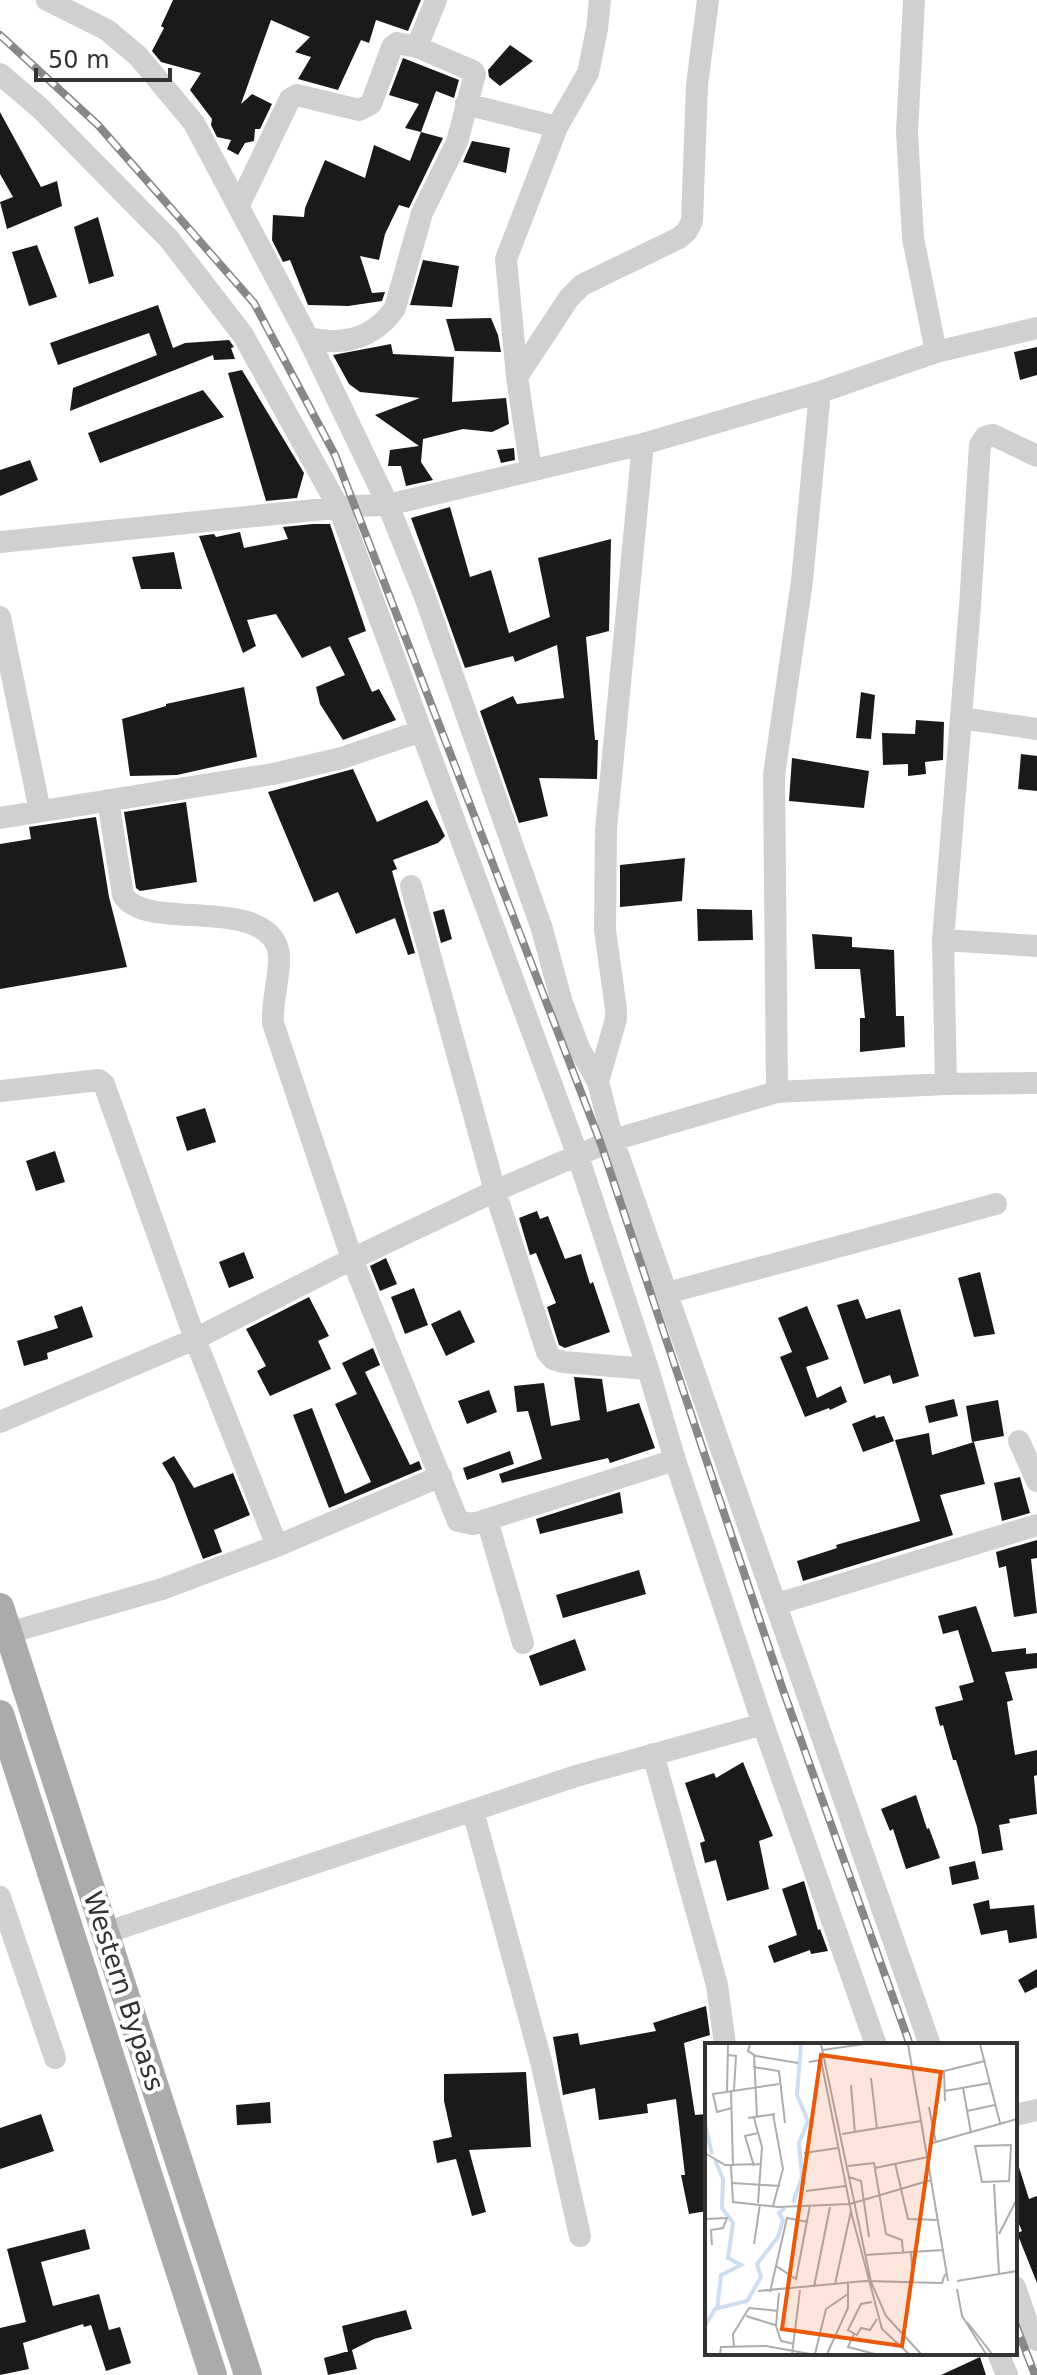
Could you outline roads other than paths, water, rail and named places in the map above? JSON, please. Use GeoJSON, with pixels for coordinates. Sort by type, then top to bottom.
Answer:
{"type":"FeatureCollection","features":[{"type":"Feature","properties":{"kind":"main road","name":"Western Bypass"},"geometry":{"type":"LineString","coordinates":[[4,1620],[244,2364]]}},
{"type":"Feature","properties":{"kind":"main road","name":"Western Bypass"},"geometry":{"type":"LineString","coordinates":[[0,1714],[5,1745],[211,2370]]}},
{"type":"Feature","properties":{"kind":"main road"},"geometry":{"type":"LineString","coordinates":[[211,2370],[244,2364]]}},
{"type":"Feature","properties":{"kind":"street"},"geometry":{"type":"LineString","coordinates":[[47,0],[107,30],[138,56],[194,123],[308,338],[388,505],[425,597],[542,929],[562,1003],[579,1048],[598,1082],[613,1140],[929,2043]]}},
{"type":"Feature","properties":{"kind":"street"},"geometry":{"type":"LineString","coordinates":[[417,47],[436,0]]}},
{"type":"Feature","properties":{"kind":"street"},"geometry":{"type":"LineString","coordinates":[[531,470],[517,377],[506,259],[557,127],[588,73],[600,0]]}},
{"type":"Feature","properties":{"kind":"street"},"geometry":{"type":"LineString","coordinates":[[517,377],[569,298],[582,285],[679,238],[692,221],[697,85],[708,0]]}},
{"type":"Feature","properties":{"kind":"street"},"geometry":{"type":"LineString","coordinates":[[914,0],[907,132],[913,238],[936,352]]}},
{"type":"Feature","properties":{"kind":"street"},"geometry":{"type":"LineString","coordinates":[[239,205],[290,99],[297,95],[359,110],[366,108],[371,104],[392,47],[402,43],[473,71],[475,78],[457,142],[422,213],[395,308],[386,321],[351,341],[330,343],[308,338]]}},
{"type":"Feature","properties":{"kind":"street"},"geometry":{"type":"LineString","coordinates":[[0,74],[40,108],[169,239],[243,335],[339,508],[578,1156],[763,1724],[875,2043]]}},
{"type":"Feature","properties":{"kind":"street"},"geometry":{"type":"LineString","coordinates":[[466,104],[557,127]]}},
{"type":"Feature","properties":{"kind":"street"},"geometry":{"type":"LineString","coordinates":[[0,542],[388,505],[643,444],[820,392],[936,352],[1037,328]]}},
{"type":"Feature","properties":{"kind":"street"},"geometry":{"type":"LineString","coordinates":[[777,1092],[774,775],[802,581],[820,392]]}},
{"type":"Feature","properties":{"kind":"street"},"geometry":{"type":"LineString","coordinates":[[946,1084],[943,940],[980,445],[985,437],[993,435],[1037,456]]}},
{"type":"Feature","properties":{"kind":"street"},"geometry":{"type":"LineString","coordinates":[[598,1082],[616,1019],[605,930],[606,829],[643,444]]}},
{"type":"Feature","properties":{"kind":"street"},"geometry":{"type":"LineString","coordinates":[[0,617],[40,811]]}},
{"type":"Feature","properties":{"kind":"street"},"geometry":{"type":"LineString","coordinates":[[961,718],[1037,729]]}},
{"type":"Feature","properties":{"kind":"street"},"geometry":{"type":"LineString","coordinates":[[0,818],[273,774],[342,758],[421,731]]}},
{"type":"Feature","properties":{"kind":"street"},"geometry":{"type":"LineString","coordinates":[[108,800],[126,901],[144,909],[250,922],[271,933],[279,952],[273,1023],[352,1259],[458,1521],[473,1524],[675,1460]]}},
{"type":"Feature","properties":{"kind":"street"},"geometry":{"type":"LineString","coordinates":[[411,886],[495,1191],[547,1352],[553,1359],[563,1362],[648,1369]]}},
{"type":"Feature","properties":{"kind":"street"},"geometry":{"type":"LineString","coordinates":[[943,940],[1037,946]]}},
{"type":"Feature","properties":{"kind":"street"},"geometry":{"type":"LineString","coordinates":[[0,1091],[99,1080],[104,1084],[195,1339],[277,1546]]}},
{"type":"Feature","properties":{"kind":"street"},"geometry":{"type":"LineString","coordinates":[[0,1422],[195,1339],[352,1259],[495,1191],[613,1140],[777,1092],[1037,1083]]}},
{"type":"Feature","properties":{"kind":"street"},"geometry":{"type":"LineString","coordinates":[[667,1293],[996,1204]]}},
{"type":"Feature","properties":{"kind":"street"},"geometry":{"type":"LineString","coordinates":[[1019,1441],[1037,1481]]}},
{"type":"Feature","properties":{"kind":"street"},"geometry":{"type":"LineString","coordinates":[[4,1620],[162,1589],[277,1546],[441,1476]]}},
{"type":"Feature","properties":{"kind":"street"},"geometry":{"type":"LineString","coordinates":[[487,1520],[523,1643]]}},
{"type":"Feature","properties":{"kind":"street"},"geometry":{"type":"LineString","coordinates":[[777,1604],[1037,1525]]}},
{"type":"Feature","properties":{"kind":"street"},"geometry":{"type":"LineString","coordinates":[[105,1933],[473,1811],[653,1754],[763,1724]]}},
{"type":"Feature","properties":{"kind":"street"},"geometry":{"type":"LineString","coordinates":[[653,1754],[717,1985],[725,2043]]}},
{"type":"Feature","properties":{"kind":"street"},"geometry":{"type":"LineString","coordinates":[[473,1811],[541,2061],[580,2236]]}},
{"type":"Feature","properties":{"kind":"street"},"geometry":{"type":"LineString","coordinates":[[1,1904],[8,1945],[55,2058]]}},
{"type":"Feature","properties":{"kind":"street"},"geometry":{"type":"LineString","coordinates":[[1017,2115],[1037,2110]]}},
{"type":"Feature","properties":{"kind":"street"},"geometry":{"type":"LineString","coordinates":[[1017,2293],[1031,2334],[1037,2340]]}},
{"type":"Feature","properties":{"kind":"street"},"geometry":{"type":"LineString","coordinates":[[999,2355],[1007,2375]]}},
{"type":"Feature","properties":{"kind":"railway"},"geometry":{"type":"LineString","coordinates":[[0,35],[98,125],[254,303],[335,455],[601,1144],[783,1690],[909,2043]]}},
{"type":"Feature","properties":{"kind":"railway"},"geometry":{"type":"LineString","coordinates":[[1017,2328],[1035,2375]]}}]}
